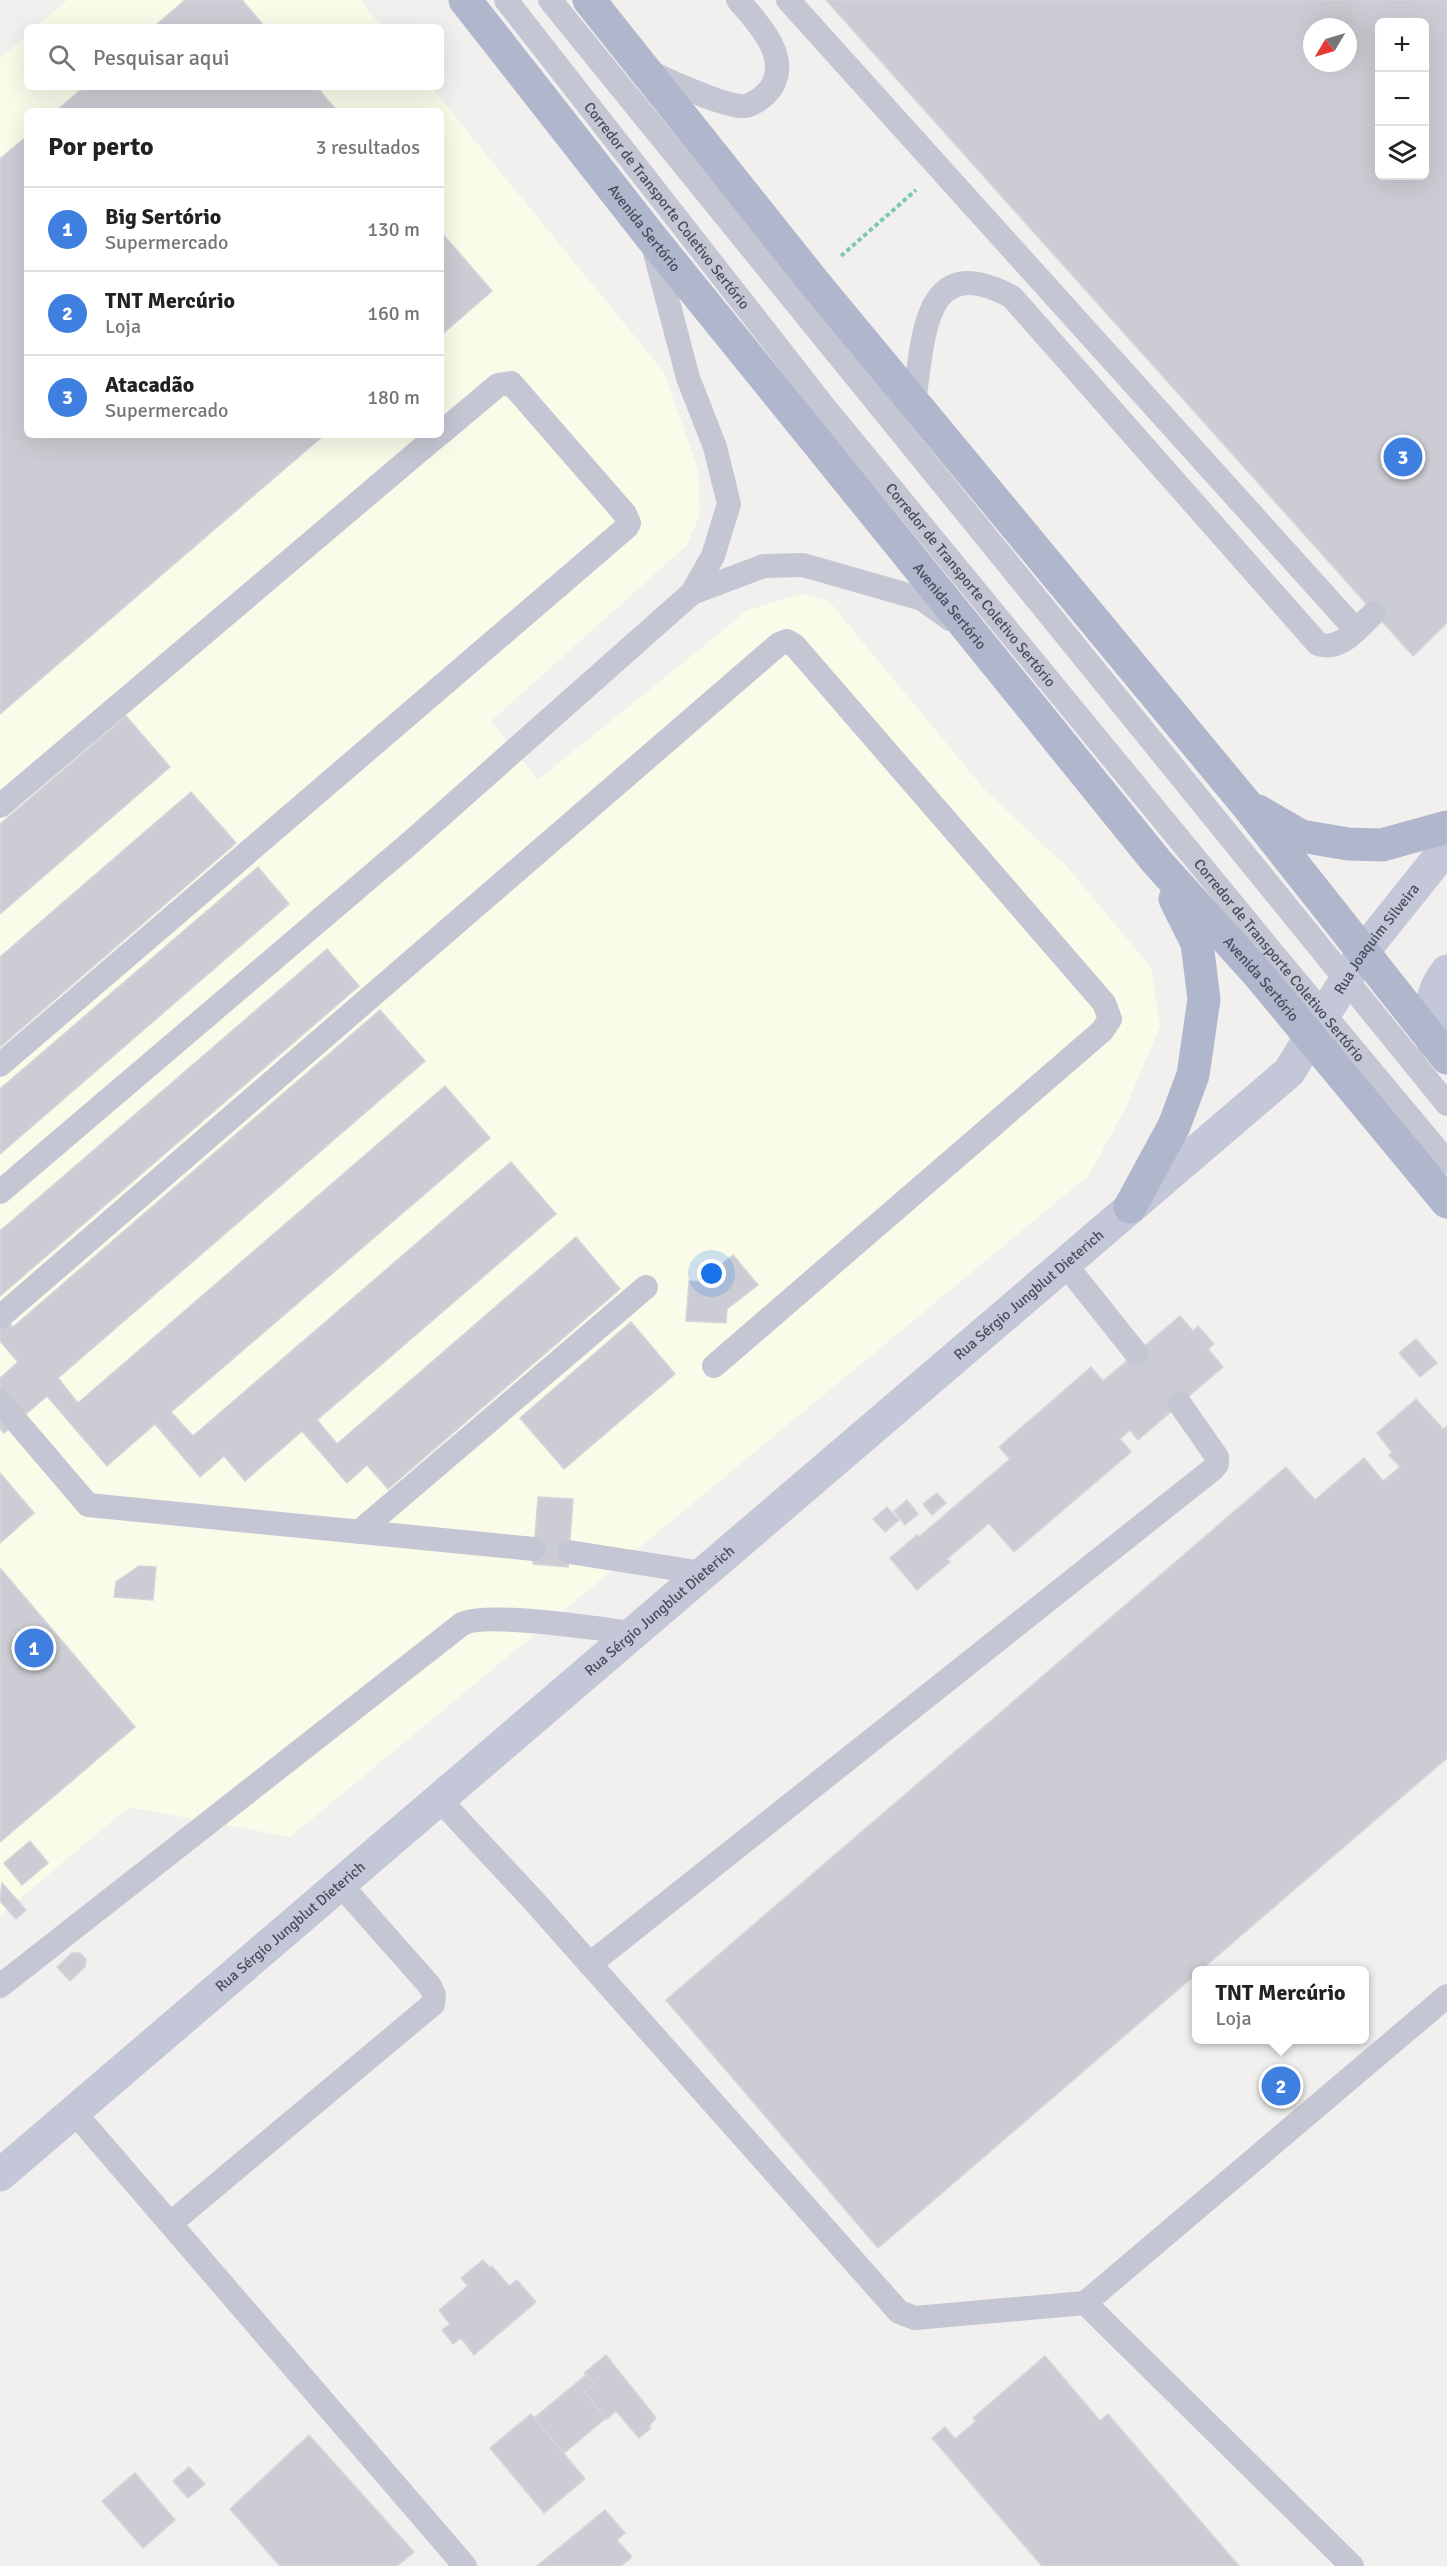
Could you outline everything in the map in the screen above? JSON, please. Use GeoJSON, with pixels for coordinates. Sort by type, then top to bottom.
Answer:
{"type":"FeatureCollection","features":[{"type":"Feature","properties":{"kind":"main road","name":"Avenida Sertório"},"geometry":{"type":"LineString","coordinates":[[465,0],[651,237],[1157,862],[1318,1026],[1447,1202]]}},
{"type":"Feature","properties":{"kind":"main road"},"geometry":{"type":"LineString","coordinates":[[589,0],[813,281],[1246,804],[1312,891],[1440,1050]]}},
{"type":"Feature","properties":{"kind":"main road"},"geometry":{"type":"LineString","coordinates":[[1246,804],[1301,836],[1348,844],[1383,845],[1447,826]]}},
{"type":"Feature","properties":{"kind":"main road"},"geometry":{"type":"LineString","coordinates":[[1130,1207],[1174,1126],[1193,1075],[1204,999],[1197,943],[1157,862]]}},
{"type":"Feature","properties":{"kind":"street","name":"Rua Joaquim Silveira"},"geometry":{"type":"LineString","coordinates":[[1318,1026],[1363,952],[1447,847]]}},
{"type":"Feature","properties":{"kind":"street"},"geometry":{"type":"LineString","coordinates":[[1440,1050],[1430,1018],[1433,993],[1447,971]]}},
{"type":"Feature","properties":{"kind":"street","name":"Rua Sérgio Jungblut Dieterich"},"geometry":{"type":"LineString","coordinates":[[0,2175],[1288,1072],[1318,1026]]}},
{"type":"Feature","properties":{"kind":"lane","name":"Corredor de Transporte Coletivo Sertório"},"geometry":{"type":"LineString","coordinates":[[506,0],[822,404],[1318,1026],[1447,1162]]}},
{"type":"Feature","properties":{"kind":"lane"},"geometry":{"type":"LineString","coordinates":[[550,0],[1447,1104]]}},
{"type":"Feature","properties":{"kind":"lane"},"geometry":{"type":"LineString","coordinates":[[644,70],[728,104],[745,106],[765,97],[777,78],[776,57],[764,31],[738,0]]}},
{"type":"Feature","properties":{"kind":"lane"},"geometry":{"type":"LineString","coordinates":[[788,0],[1356,630]]}},
{"type":"Feature","properties":{"kind":"lane"},"geometry":{"type":"LineString","coordinates":[[0,1192],[410,843],[692,593],[713,556],[729,504],[715,447],[688,378],[651,237]]}},
{"type":"Feature","properties":{"kind":"lane"},"geometry":{"type":"LineString","coordinates":[[914,401],[928,312],[939,296],[959,284],[989,284],[1012,297],[1318,644],[1328,647],[1339,644],[1374,613]]}},
{"type":"Feature","properties":{"kind":"lane"},"geometry":{"type":"LineString","coordinates":[[0,1065],[627,527],[629,523],[625,514],[511,383],[498,385],[444,431]]}},
{"type":"Feature","properties":{"kind":"lane"},"geometry":{"type":"LineString","coordinates":[[0,806],[435,438]]}},
{"type":"Feature","properties":{"kind":"lane"},"geometry":{"type":"LineString","coordinates":[[692,593],[764,566],[803,565],[922,599],[972,634]]}},
{"type":"Feature","properties":{"kind":"lane"},"geometry":{"type":"LineString","coordinates":[[0,1317],[770,652],[787,641],[795,646],[1104,1003],[1110,1019],[1102,1031],[714,1365]]}},
{"type":"Feature","properties":{"kind":"lane"},"geometry":{"type":"LineString","coordinates":[[1065,1264],[1136,1353]]}},
{"type":"Feature","properties":{"kind":"lane"},"geometry":{"type":"LineString","coordinates":[[359,1532],[646,1287]]}},
{"type":"Feature","properties":{"kind":"lane"},"geometry":{"type":"LineString","coordinates":[[0,1402],[88,1505],[534,1549]]}},
{"type":"Feature","properties":{"kind":"lane"},"geometry":{"type":"LineString","coordinates":[[590,1964],[1213,1469],[1217,1464],[1217,1457],[1180,1404]]}},
{"type":"Feature","properties":{"kind":"lane"},"geometry":{"type":"LineString","coordinates":[[569,1552],[704,1573]]}},
{"type":"Feature","properties":{"kind":"lane"},"geometry":{"type":"LineString","coordinates":[[0,1986],[462,1624],[474,1620],[534,1621],[633,1633]]}},
{"type":"Feature","properties":{"kind":"lane"},"geometry":{"type":"LineString","coordinates":[[439,1799],[590,1964],[899,2312],[915,2318],[1085,2303],[1447,1996]]}},
{"type":"Feature","properties":{"kind":"lane"},"geometry":{"type":"LineString","coordinates":[[171,2223],[433,2004],[434,1995],[430,1986],[340,1884]]}},
{"type":"Feature","properties":{"kind":"lane"},"geometry":{"type":"LineString","coordinates":[[74,2112],[465,2566]]}},
{"type":"Feature","properties":{"kind":"lane"},"geometry":{"type":"LineString","coordinates":[[1085,2303],[1352,2566]]}},
{"type":"Feature","properties":{"kind":"path"},"geometry":{"type":"LineString","coordinates":[[813,281],[940,169]]}},
{"type":"Feature","properties":{"kind":"shaded area"},"geometry":{"type":"Polygon","coordinates":[[[67,0],[360,0],[380,24],[39,24],[67,0]]]}},
{"type":"Feature","properties":{"kind":"shaded area"},"geometry":{"type":"Polygon","coordinates":[[[24,38],[24,90],[433,90],[664,372],[698,470],[700,515],[687,545],[491,721],[538,780],[748,610],[801,594],[828,600],[984,789],[1070,870],[1151,968],[1160,1026],[1126,1107],[1089,1175],[290,1837],[129,1807],[0,1915],[0,58],[24,38]]]}},
{"type":"Feature","properties":{"kind":"building"},"geometry":{"type":"Polygon","coordinates":[[[185,0],[242,0],[262,24],[157,24],[185,0]]]}},
{"type":"Feature","properties":{"kind":"building"},"geometry":{"type":"Polygon","coordinates":[[[826,0],[1447,0],[1447,623],[1413,656],[826,0]]]}},
{"type":"Feature","properties":{"kind":"building"},"geometry":{"type":"Polygon","coordinates":[[[80,90],[320,90],[334,108],[60,108],[80,90]]]}},
{"type":"Feature","properties":{"kind":"building"},"geometry":{"type":"Polygon","coordinates":[[[24,139],[24,438],[321,438],[0,714],[0,159],[24,139]]]}},
{"type":"Feature","properties":{"kind":"building"},"geometry":{"type":"Polygon","coordinates":[[[444,235],[492,291],[444,332],[444,235]]]}},
{"type":"Feature","properties":{"kind":"building"},"geometry":{"type":"Polygon","coordinates":[[[126,716],[170,767],[0,914],[0,824],[126,716]]]}},
{"type":"Feature","properties":{"kind":"building"},"geometry":{"type":"Polygon","coordinates":[[[191,792],[236,843],[0,1047],[0,957],[191,792]]]}},
{"type":"Feature","properties":{"kind":"building"},"geometry":{"type":"Polygon","coordinates":[[[258,867],[289,904],[0,1154],[0,1089],[258,867]]]}},
{"type":"Feature","properties":{"kind":"building"},"geometry":{"type":"Polygon","coordinates":[[[327,949],[359,986],[0,1296],[0,1231],[327,949]]]}},
{"type":"Feature","properties":{"kind":"building"},"geometry":{"type":"Polygon","coordinates":[[[380,1010],[425,1061],[58,1378],[78,1403],[445,1086],[490,1138],[171,1412],[193,1436],[511,1162],[556,1214],[317,1420],[337,1444],[576,1237],[620,1289],[388,1489],[367,1465],[347,1483],[302,1431],[245,1481],[224,1456],[200,1477],[155,1424],[107,1466],[47,1396],[4,1433],[0,1429],[0,1378],[18,1362],[0,1341],[0,1313],[13,1327],[380,1010]]]}},
{"type":"Feature","properties":{"kind":"building"},"geometry":{"type":"Polygon","coordinates":[[[733,1255],[758,1285],[727,1309],[726,1323],[686,1321],[689,1281],[704,1282],[703,1280],[733,1255]]]}},
{"type":"Feature","properties":{"kind":"building"},"geometry":{"type":"Polygon","coordinates":[[[1180,1316],[1193,1331],[1198,1326],[1214,1344],[1208,1349],[1223,1367],[1138,1440],[1130,1430],[1120,1439],[1131,1452],[1014,1552],[989,1523],[947,1559],[950,1562],[917,1590],[890,1558],[917,1535],[919,1537],[1010,1459],[999,1447],[1091,1367],[1103,1381],[1180,1316]]]}},
{"type":"Feature","properties":{"kind":"building"},"geometry":{"type":"Polygon","coordinates":[[[631,1322],[675,1374],[564,1469],[520,1418],[631,1322]]]}},
{"type":"Feature","properties":{"kind":"building"},"geometry":{"type":"Polygon","coordinates":[[[1416,1339],[1437,1363],[1420,1377],[1399,1353],[1416,1339]]]}},
{"type":"Feature","properties":{"kind":"building"},"geometry":{"type":"Polygon","coordinates":[[[1416,1399],[1443,1429],[1447,1426],[1447,1758],[1205,1966],[1192,1966],[1192,1978],[878,2248],[666,2000],[1286,1467],[1315,1500],[1364,1458],[1383,1481],[1400,1467],[1389,1455],[1392,1452],[1377,1433],[1416,1399]]]}},
{"type":"Feature","properties":{"kind":"building"},"geometry":{"type":"Polygon","coordinates":[[[0,1473],[34,1513],[0,1543],[0,1473]]]}},
{"type":"Feature","properties":{"kind":"building"},"geometry":{"type":"Polygon","coordinates":[[[937,1493],[946,1503],[932,1515],[923,1504],[937,1493]]]}},
{"type":"Feature","properties":{"kind":"building"},"geometry":{"type":"Polygon","coordinates":[[[538,1497],[573,1499],[568,1567],[533,1564],[538,1497]]]}},
{"type":"Feature","properties":{"kind":"building"},"geometry":{"type":"Polygon","coordinates":[[[907,1500],[918,1514],[905,1525],[894,1511],[907,1500]]]}},
{"type":"Feature","properties":{"kind":"building"},"geometry":{"type":"Polygon","coordinates":[[[887,1507],[899,1520],[885,1532],[873,1519],[887,1507]]]}},
{"type":"Feature","properties":{"kind":"building"},"geometry":{"type":"Polygon","coordinates":[[[139,1566],[156,1567],[153,1600],[114,1597],[116,1582],[139,1566]]]}},
{"type":"Feature","properties":{"kind":"building"},"geometry":{"type":"Polygon","coordinates":[[[0,1568],[135,1727],[0,1842],[0,1568]]]}},
{"type":"Feature","properties":{"kind":"building"},"geometry":{"type":"Polygon","coordinates":[[[30,1841],[48,1863],[22,1885],[4,1863],[30,1841]]]}},
{"type":"Feature","properties":{"kind":"building"},"geometry":{"type":"Polygon","coordinates":[[[2,1883],[26,1910],[16,1919],[0,1901],[2,1883]]]}},
{"type":"Feature","properties":{"kind":"building"},"geometry":{"type":"Polygon","coordinates":[[[72,1953],[80,1953],[86,1959],[85,1967],[70,1981],[57,1967],[72,1953]]]}},
{"type":"Feature","properties":{"kind":"building"},"geometry":{"type":"Polygon","coordinates":[[[483,2260],[490,2268],[492,2266],[509,2286],[517,2280],[536,2302],[474,2355],[461,2338],[453,2344],[442,2330],[450,2324],[439,2310],[468,2286],[461,2278],[483,2260]]]}},
{"type":"Feature","properties":{"kind":"building"},"geometry":{"type":"Polygon","coordinates":[[[606,2355],[656,2418],[649,2426],[651,2428],[639,2438],[616,2411],[607,2419],[584,2392],[594,2384],[584,2373],[606,2355]]]}},
{"type":"Feature","properties":{"kind":"building"},"geometry":{"type":"Polygon","coordinates":[[[1045,2356],[1100,2421],[1108,2414],[1239,2566],[1042,2566],[932,2438],[945,2427],[955,2439],[976,2421],[973,2418],[1045,2356]]]}},
{"type":"Feature","properties":{"kind":"building"},"geometry":{"type":"Polygon","coordinates":[[[586,2375],[594,2384],[584,2392],[606,2418],[564,2453],[534,2418],[586,2375]]]}},
{"type":"Feature","properties":{"kind":"building"},"geometry":{"type":"Polygon","coordinates":[[[531,2414],[585,2479],[544,2513],[490,2448],[531,2414]]]}},
{"type":"Feature","properties":{"kind":"building"},"geometry":{"type":"Polygon","coordinates":[[[309,2435],[414,2552],[397,2566],[280,2566],[230,2509],[309,2435]]]}},
{"type":"Feature","properties":{"kind":"building"},"geometry":{"type":"Polygon","coordinates":[[[189,2467],[205,2484],[188,2498],[173,2481],[189,2467]]]}},
{"type":"Feature","properties":{"kind":"building"},"geometry":{"type":"Polygon","coordinates":[[[135,2473],[175,2520],[143,2548],[102,2501],[135,2473]]]}},
{"type":"Feature","properties":{"kind":"building"},"geometry":{"type":"Polygon","coordinates":[[[605,2510],[625,2533],[617,2540],[632,2557],[621,2566],[537,2566],[605,2510]]]}},
{"type":"Feature","properties":{"kind":"place","name":"Atacadão"},"geometry":{"type":"Point","coordinates":[1403,457]}},
{"type":"Feature","properties":{"kind":"place","name":"Big Sertório"},"geometry":{"type":"Point","coordinates":[34,1648]}},
{"type":"Feature","properties":{"kind":"place","name":"TNT Mercúrio"},"geometry":{"type":"Point","coordinates":[1281,2086]}}]}
